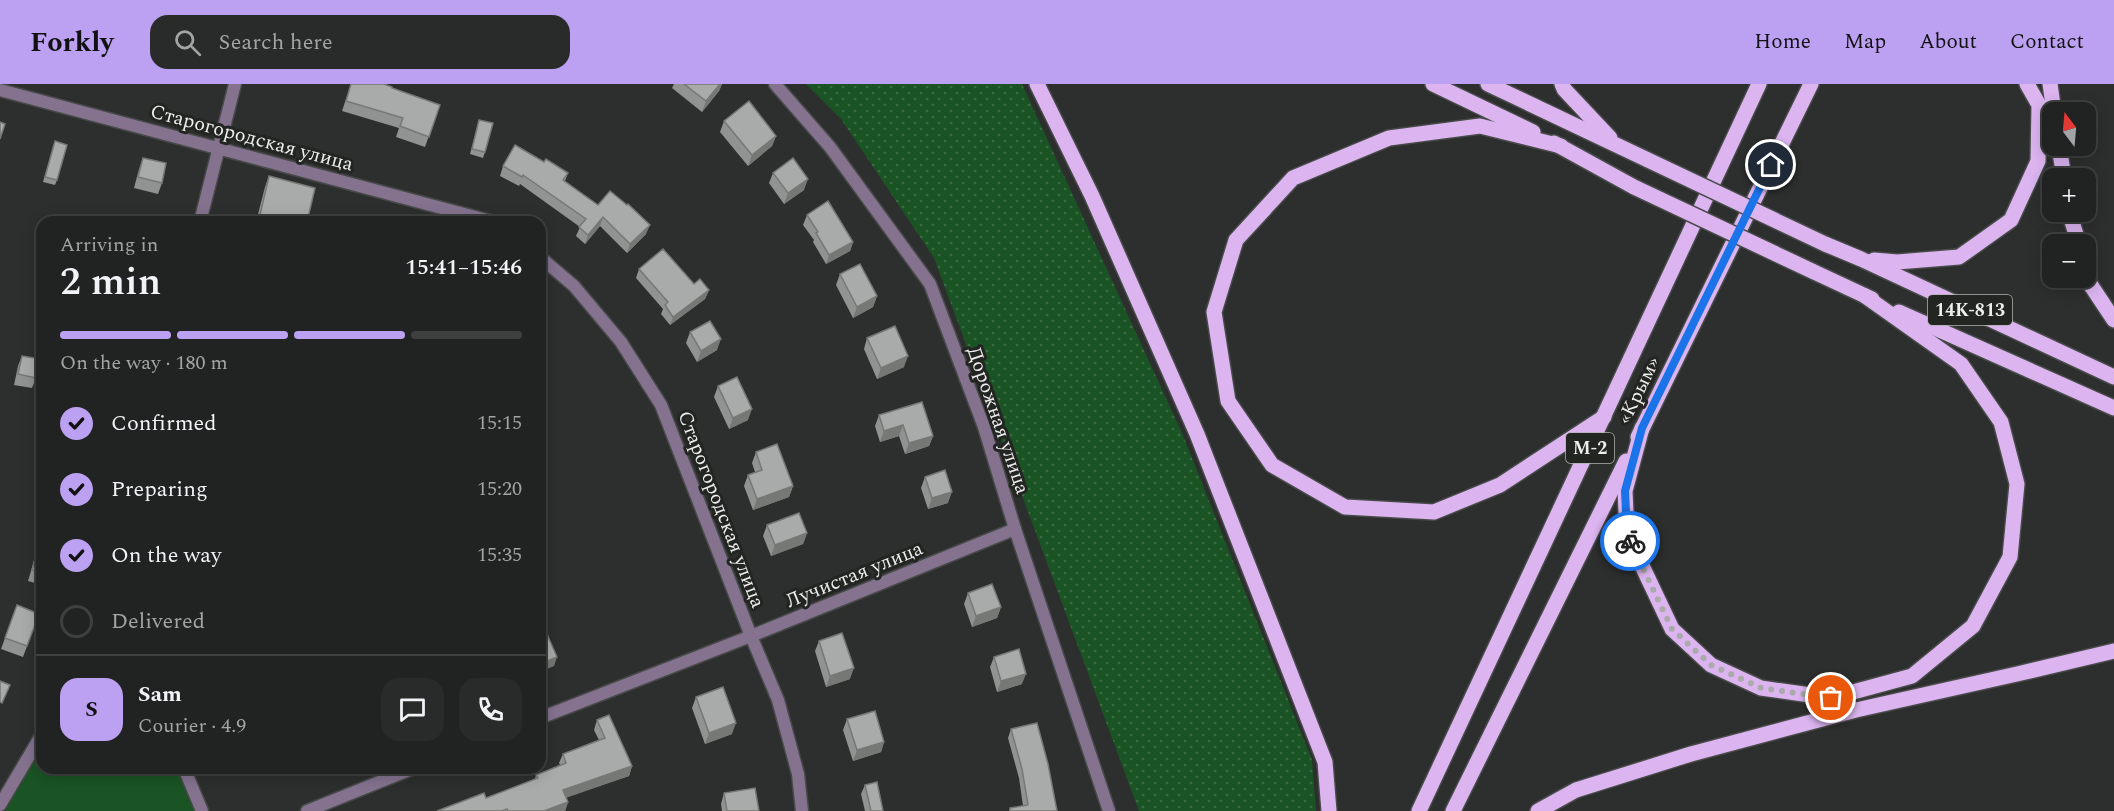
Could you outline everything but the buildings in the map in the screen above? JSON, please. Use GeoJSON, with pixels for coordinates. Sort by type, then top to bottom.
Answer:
{"type":"FeatureCollection","features":[{"type":"Feature","properties":{"kind":"main road"},"geometry":{"type":"LineString","coordinates":[[1037,84],[1092,196],[1197,434],[1325,762],[1329,811]]}},
{"type":"Feature","properties":{"kind":"main road","name":"14К-813"},"geometry":{"type":"LineString","coordinates":[[1433,84],[1562,146],[1634,187],[1865,296],[2114,408]]}},
{"type":"Feature","properties":{"kind":"main road","name":"14К-813"},"geometry":{"type":"LineString","coordinates":[[1488,84],[1825,244],[1861,258],[2114,377]]}},
{"type":"Feature","properties":{"kind":"main road"},"geometry":{"type":"LineString","coordinates":[[1562,84],[1564,89],[1617,144]]}},
{"type":"Feature","properties":{"kind":"main road","name":"«Крым»"},"geometry":{"type":"LineString","coordinates":[[1419,811],[1759,84]]}},
{"type":"Feature","properties":{"kind":"main road","name":"«Крым»"},"geometry":{"type":"LineString","coordinates":[[1453,811],[1811,84]]}},
{"type":"Feature","properties":{"kind":"main road"},"geometry":{"type":"LineString","coordinates":[[1791,125],[1823,84]]}},
{"type":"Feature","properties":{"kind":"main road"},"geometry":{"type":"LineString","coordinates":[[1861,258],[1897,262],[1959,257],[2011,220],[2038,161],[2039,105],[2027,84]]}},
{"type":"Feature","properties":{"kind":"main road"},"geometry":{"type":"LineString","coordinates":[[2050,84],[2053,102]]}},
{"type":"Feature","properties":{"kind":"main road"},"geometry":{"type":"LineString","coordinates":[[1562,146],[1480,126],[1389,138],[1293,178],[1236,240],[1214,312],[1226,390],[1228,401],[1272,465],[1345,507],[1434,512],[1500,485],[1604,417]]}},
{"type":"Feature","properties":{"kind":"main road"},"geometry":{"type":"LineString","coordinates":[[2093,288],[2114,320]]}},
{"type":"Feature","properties":{"kind":"main road"},"geometry":{"type":"LineString","coordinates":[[1642,428],[1625,491],[1627,534],[1672,629],[1711,665],[1761,688],[1831,698],[1912,676],[1973,626],[2010,557],[2017,483],[2001,422],[1961,364],[1865,296]]}},
{"type":"Feature","properties":{"kind":"main road"},"geometry":{"type":"LineString","coordinates":[[1538,811],[1576,790],[1691,754],[1856,710],[2114,651]]}},
{"type":"Feature","properties":{"kind":"street"},"geometry":{"type":"LineString","coordinates":[[201,216],[235,84]]}},
{"type":"Feature","properties":{"kind":"street","name":"Дорожная улица"},"geometry":{"type":"LineString","coordinates":[[775,84],[830,147],[930,284],[984,427],[1015,529],[1109,811]]}},
{"type":"Feature","properties":{"kind":"street","name":"Старогородская улица"},"geometry":{"type":"LineString","coordinates":[[0,90],[472,216]]}},
{"type":"Feature","properties":{"kind":"street","name":"Старогородская улица"},"geometry":{"type":"LineString","coordinates":[[546,262],[574,286],[621,342],[661,405],[778,700],[798,774],[802,811]]}},
{"type":"Feature","properties":{"kind":"street","name":"Лучистая улица"},"geometry":{"type":"LineString","coordinates":[[546,716],[1015,529]]}},
{"type":"Feature","properties":{"kind":"street"},"geometry":{"type":"LineString","coordinates":[[0,805],[36,744]]}},
{"type":"Feature","properties":{"kind":"street"},"geometry":{"type":"LineString","coordinates":[[187,774],[202,811]]}},
{"type":"Feature","properties":{"kind":"street"},"geometry":{"type":"LineString","coordinates":[[307,811],[399,774]]}},
{"type":"Feature","properties":{"kind":"green space"},"geometry":{"type":"Polygon","coordinates":[[[806,84],[1022,84],[1182,433],[1312,760],[1316,811],[1139,811],[934,258],[841,119],[806,84]]]}},
{"type":"Feature","properties":{"kind":"green space"},"geometry":{"type":"Polygon","coordinates":[[[36,756],[36,774],[182,774],[197,811],[5,811],[36,756]]]}},
{"type":"Feature","properties":{"kind":"way so far"},"geometry":{"type":"LineString","coordinates":[[1630,541],[1672,629],[1711,665],[1761,688],[1831,698]]}},
{"type":"Feature","properties":{"kind":"route"},"geometry":{"type":"LineString","coordinates":[[1630,541],[1627,534],[1625,491],[1642,428],[1771,165]]}}]}
